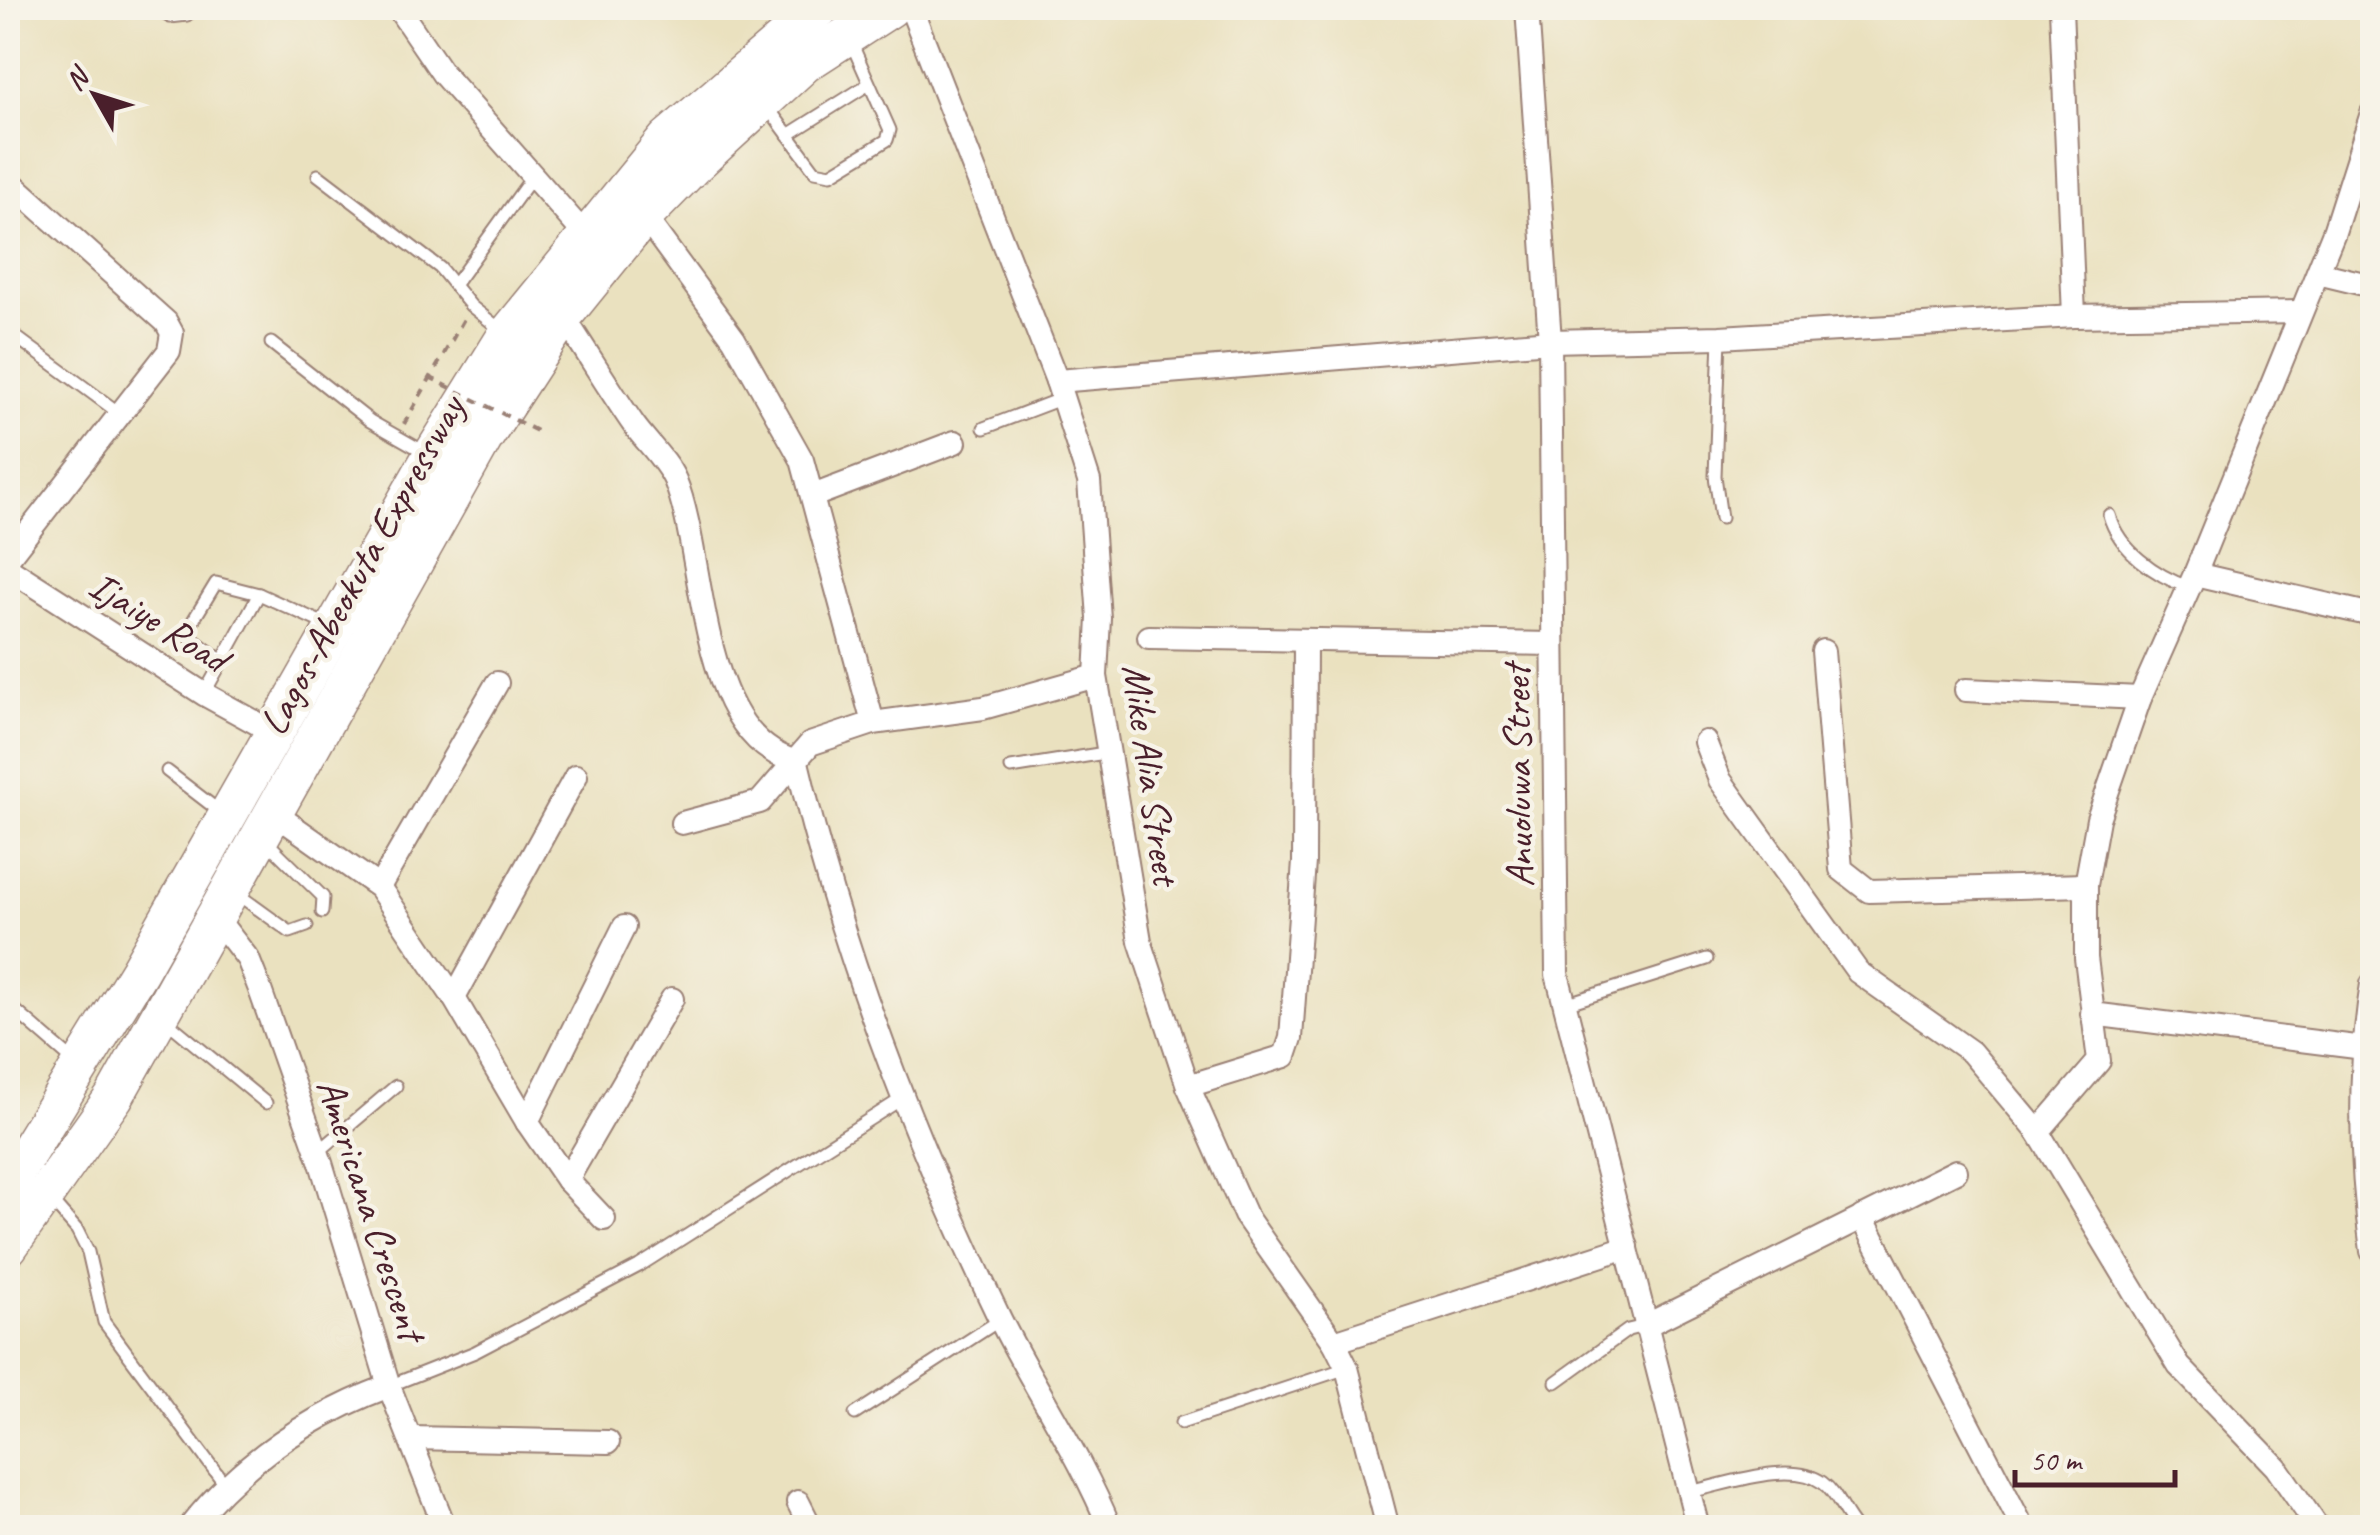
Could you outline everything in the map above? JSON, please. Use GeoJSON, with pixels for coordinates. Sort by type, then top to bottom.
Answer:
{"type":"FeatureCollection","features":[{"type":"Feature","properties":{"kind":"highway","name":"Lagos-Abeokuta Expressway"},"geometry":{"type":"LineString","coordinates":[[8,1246],[114,1097],[484,438],[563,316],[644,216],[764,101],[805,64],[890,8]]}},
{"type":"Feature","properties":{"kind":"highway","name":"Lagos-Abeokuta Expressway"},"geometry":{"type":"LineString","coordinates":[[10,1175],[80,1067],[276,733],[432,456],[507,335],[667,139],[806,12]]}},
{"type":"Feature","properties":{"kind":"street"},"geometry":{"type":"LineString","coordinates":[[398,8],[443,74],[587,237]]}},
{"type":"Feature","properties":{"kind":"street","name":"Mike Alia Street"},"geometry":{"type":"LineString","coordinates":[[911,8],[1060,390],[1089,481],[1099,618],[1096,676],[1140,940],[1188,1086],[1245,1215],[1334,1342],[1347,1368],[1388,1528]]}},
{"type":"Feature","properties":{"kind":"street","name":"Anuoluwa Street"},"geometry":{"type":"LineString","coordinates":[[1527,8],[1550,341],[1557,974],[1698,1528]]}},
{"type":"Feature","properties":{"kind":"street"},"geometry":{"type":"LineString","coordinates":[[2061,8],[2074,316]]}},
{"type":"Feature","properties":{"kind":"street"},"geometry":{"type":"LineString","coordinates":[[2038,1132],[2099,1061],[2086,958],[2086,885],[2098,819],[2140,698],[2318,273],[2372,113]]}},
{"type":"Feature","properties":{"kind":"street"},"geometry":{"type":"LineString","coordinates":[[8,180],[166,322],[172,332],[169,351],[8,558]]}},
{"type":"Feature","properties":{"kind":"street"},"geometry":{"type":"LineString","coordinates":[[644,216],[734,339],[802,460],[873,723]]}},
{"type":"Feature","properties":{"kind":"street"},"geometry":{"type":"LineString","coordinates":[[2318,273],[2372,286]]}},
{"type":"Feature","properties":{"kind":"street"},"geometry":{"type":"LineString","coordinates":[[1060,390],[1550,341],[1720,337],[2074,316],[2300,312]]}},
{"type":"Feature","properties":{"kind":"street"},"geometry":{"type":"LineString","coordinates":[[563,316],[674,478],[690,537],[713,659],[738,711],[778,757],[797,762]]}},
{"type":"Feature","properties":{"kind":"street"},"geometry":{"type":"LineString","coordinates":[[813,496],[955,442]]}},
{"type":"Feature","properties":{"kind":"street","name":"Ijaiye Road"},"geometry":{"type":"LineString","coordinates":[[8,568],[204,694],[276,733]]}},
{"type":"Feature","properties":{"kind":"street"},"geometry":{"type":"LineString","coordinates":[[2192,581],[2372,615]]}},
{"type":"Feature","properties":{"kind":"street"},"geometry":{"type":"LineString","coordinates":[[1149,636],[1552,644]]}},
{"type":"Feature","properties":{"kind":"street"},"geometry":{"type":"LineString","coordinates":[[1188,1086],[1269,1064],[1284,1056],[1291,1038],[1304,862],[1306,642]]}},
{"type":"Feature","properties":{"kind":"street"},"geometry":{"type":"LineString","coordinates":[[1823,651],[1841,868],[1851,880],[1869,891],[2086,885]]}},
{"type":"Feature","properties":{"kind":"street"},"geometry":{"type":"LineString","coordinates":[[682,822],[760,802],[810,744],[873,723],[983,708],[1096,676]]}},
{"type":"Feature","properties":{"kind":"street"},"geometry":{"type":"LineString","coordinates":[[379,887],[497,683]]}},
{"type":"Feature","properties":{"kind":"street"},"geometry":{"type":"LineString","coordinates":[[1966,690],[2140,698]]}},
{"type":"Feature","properties":{"kind":"street"},"geometry":{"type":"LineString","coordinates":[[1705,742],[1720,780],[1858,972],[1971,1052],[2038,1132],[2178,1366],[2276,1467],[2318,1528]]}},
{"type":"Feature","properties":{"kind":"street"},"geometry":{"type":"LineString","coordinates":[[797,762],[831,889],[905,1096],[1000,1320],[1087,1471],[1110,1528]]}},
{"type":"Feature","properties":{"kind":"street"},"geometry":{"type":"LineString","coordinates":[[454,998],[576,776]]}},
{"type":"Feature","properties":{"kind":"street"},"geometry":{"type":"LineString","coordinates":[[267,824],[379,887],[454,998],[526,1122],[567,1180],[604,1219]]}},
{"type":"Feature","properties":{"kind":"street","name":"Americana Crescent"},"geometry":{"type":"LineString","coordinates":[[225,905],[317,1153],[389,1386],[445,1528]]}},
{"type":"Feature","properties":{"kind":"street"},"geometry":{"type":"LineString","coordinates":[[526,1122],[624,927]]}},
{"type":"Feature","properties":{"kind":"street"},"geometry":{"type":"LineString","coordinates":[[2372,984],[2367,1048],[2366,1208],[2372,1250]]}},
{"type":"Feature","properties":{"kind":"street"},"geometry":{"type":"LineString","coordinates":[[567,1180],[672,999]]}},
{"type":"Feature","properties":{"kind":"street"},"geometry":{"type":"LineString","coordinates":[[2092,1014],[2367,1048]]}},
{"type":"Feature","properties":{"kind":"street"},"geometry":{"type":"LineString","coordinates":[[1646,1326],[1956,1170]]}},
{"type":"Feature","properties":{"kind":"street"},"geometry":{"type":"LineString","coordinates":[[1862,1217],[2023,1528]]}},
{"type":"Feature","properties":{"kind":"street"},"geometry":{"type":"LineString","coordinates":[[1334,1342],[1628,1247]]}},
{"type":"Feature","properties":{"kind":"street"},"geometry":{"type":"LineString","coordinates":[[189,1528],[224,1483],[338,1406],[389,1386]]}},
{"type":"Feature","properties":{"kind":"street"},"geometry":{"type":"LineString","coordinates":[[411,1438],[608,1442]]}},
{"type":"Feature","properties":{"kind":"street"},"geometry":{"type":"LineString","coordinates":[[798,1502],[811,1528]]}},
{"type":"Feature","properties":{"kind":"lane"},"geometry":{"type":"LineString","coordinates":[[155,8],[170,17],[187,15],[194,8]]}},
{"type":"Feature","properties":{"kind":"lane"},"geometry":{"type":"LineString","coordinates":[[764,101],[815,171],[823,174],[831,174],[887,140],[890,130],[848,34]]}},
{"type":"Feature","properties":{"kind":"lane"},"geometry":{"type":"LineString","coordinates":[[788,135],[869,84]]}},
{"type":"Feature","properties":{"kind":"lane"},"geometry":{"type":"LineString","coordinates":[[318,175],[455,284],[471,306],[507,335]]}},
{"type":"Feature","properties":{"kind":"lane"},"geometry":{"type":"LineString","coordinates":[[455,284],[532,176]]}},
{"type":"Feature","properties":{"kind":"lane"},"geometry":{"type":"LineString","coordinates":[[8,331],[119,412]]}},
{"type":"Feature","properties":{"kind":"lane"},"geometry":{"type":"LineString","coordinates":[[1720,337],[1715,476],[1721,518]]}},
{"type":"Feature","properties":{"kind":"lane"},"geometry":{"type":"LineString","coordinates":[[271,343],[370,422],[432,456]]}},
{"type":"Feature","properties":{"kind":"lane"},"geometry":{"type":"LineString","coordinates":[[984,428],[1060,390]]}},
{"type":"Feature","properties":{"kind":"lane"},"geometry":{"type":"LineString","coordinates":[[2109,515],[2112,527],[2142,562],[2192,581]]}},
{"type":"Feature","properties":{"kind":"lane"},"geometry":{"type":"LineString","coordinates":[[222,661],[190,636],[210,588],[225,582],[333,628]]}},
{"type":"Feature","properties":{"kind":"lane"},"geometry":{"type":"LineString","coordinates":[[204,694],[259,594]]}},
{"type":"Feature","properties":{"kind":"lane"},"geometry":{"type":"LineString","coordinates":[[1010,768],[1106,753]]}},
{"type":"Feature","properties":{"kind":"lane"},"geometry":{"type":"LineString","coordinates":[[167,771],[227,817]]}},
{"type":"Feature","properties":{"kind":"lane"},"geometry":{"type":"LineString","coordinates":[[267,824],[323,897],[322,912]]}},
{"type":"Feature","properties":{"kind":"lane"},"geometry":{"type":"LineString","coordinates":[[225,905],[290,932],[307,926]]}},
{"type":"Feature","properties":{"kind":"lane"},"geometry":{"type":"LineString","coordinates":[[1564,1004],[1707,959]]}},
{"type":"Feature","properties":{"kind":"lane"},"geometry":{"type":"LineString","coordinates":[[8,1004],[80,1067]]}},
{"type":"Feature","properties":{"kind":"lane"},"geometry":{"type":"LineString","coordinates":[[161,1016],[266,1102]]}},
{"type":"Feature","properties":{"kind":"lane"},"geometry":{"type":"LineString","coordinates":[[317,1153],[396,1086]]}},
{"type":"Feature","properties":{"kind":"lane"},"geometry":{"type":"LineString","coordinates":[[389,1386],[475,1352],[639,1266],[905,1096]]}},
{"type":"Feature","properties":{"kind":"lane"},"geometry":{"type":"LineString","coordinates":[[47,1196],[77,1230],[88,1252],[104,1322],[224,1483]]}},
{"type":"Feature","properties":{"kind":"lane"},"geometry":{"type":"LineString","coordinates":[[855,1414],[1000,1320]]}},
{"type":"Feature","properties":{"kind":"lane"},"geometry":{"type":"LineString","coordinates":[[1556,1382],[1628,1330],[1646,1326]]}},
{"type":"Feature","properties":{"kind":"lane"},"geometry":{"type":"LineString","coordinates":[[1181,1423],[1347,1368]]}},
{"type":"Feature","properties":{"kind":"lane"},"geometry":{"type":"LineString","coordinates":[[1689,1492],[1776,1474],[1812,1476],[1831,1490],[1856,1528]]}},
{"type":"Feature","properties":{"kind":"path"},"geometry":{"type":"LineString","coordinates":[[397,436],[471,306]]}},
{"type":"Feature","properties":{"kind":"path"},"geometry":{"type":"LineString","coordinates":[[430,377],[539,432]]}}]}
